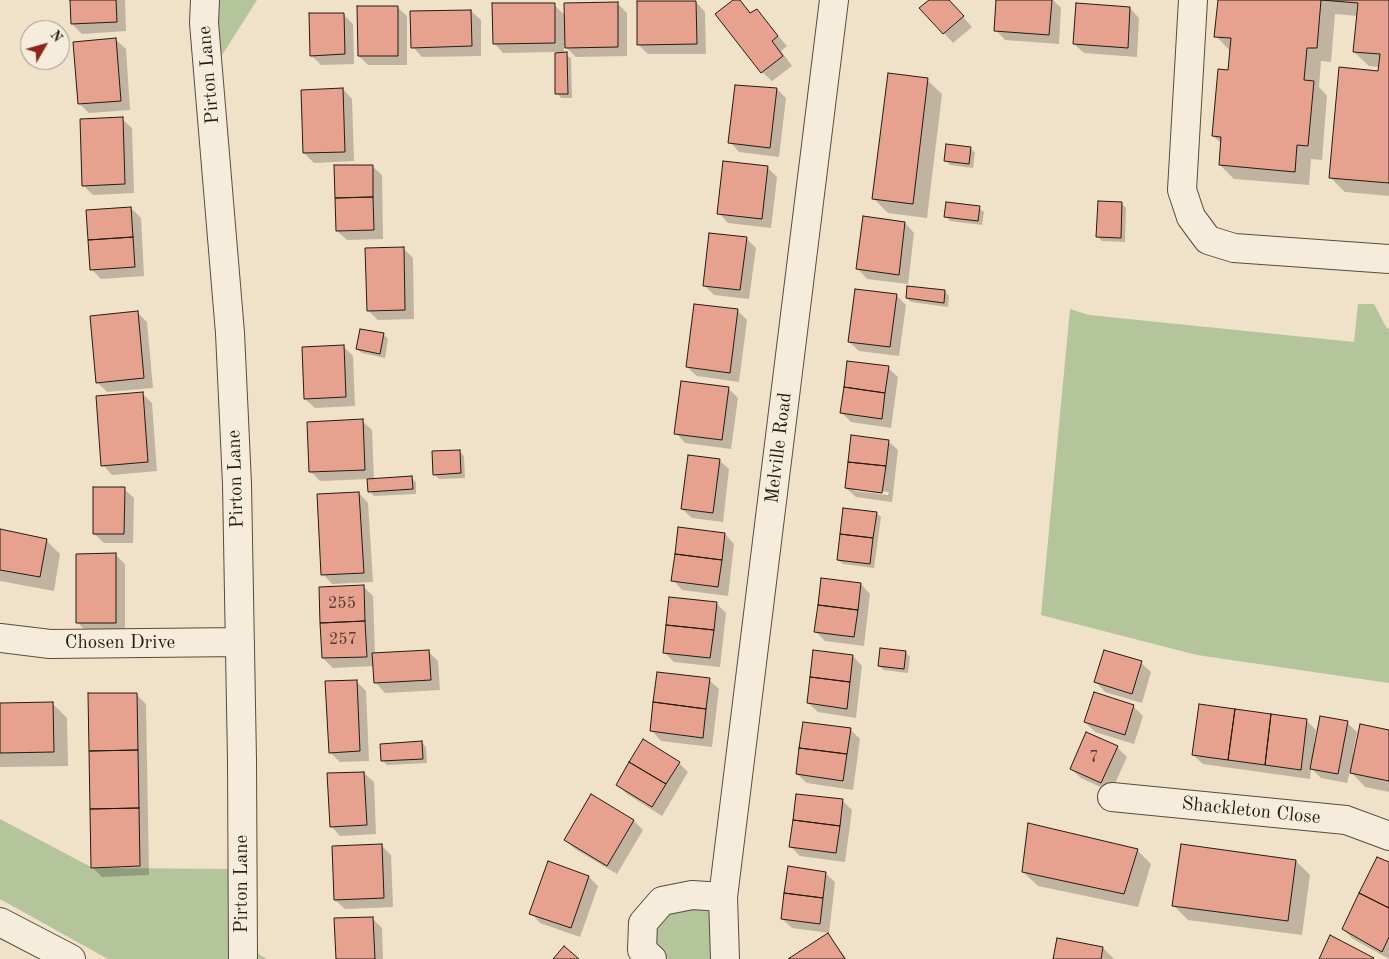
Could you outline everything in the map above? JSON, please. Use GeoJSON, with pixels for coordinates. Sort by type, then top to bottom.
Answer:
{"type":"FeatureCollection","features":[{"type":"Feature","properties":{"kind":"street","name":"Pirton Lane"},"geometry":{"type":"LineString","coordinates":[[205,0],[204,23],[230,333],[237,484],[243,959]]}},
{"type":"Feature","properties":{"kind":"street","name":"Melville Road"},"geometry":{"type":"LineString","coordinates":[[725,959],[723,897],[834,0]]}},
{"type":"Feature","properties":{"kind":"street"},"geometry":{"type":"LineString","coordinates":[[1194,0],[1182,190],[1191,217],[1208,240],[1234,248],[1389,259]]}},
{"type":"Feature","properties":{"kind":"street","name":"Chosen Drive"},"geometry":{"type":"LineString","coordinates":[[0,638],[50,644],[240,642]]}},
{"type":"Feature","properties":{"kind":"street","name":"Shackleton Close"},"geometry":{"type":"LineString","coordinates":[[1112,797],[1346,820],[1389,836]]}},
{"type":"Feature","properties":{"kind":"street"},"geometry":{"type":"LineString","coordinates":[[652,959],[642,950],[643,923],[662,901],[692,894],[723,897]]}},
{"type":"Feature","properties":{"kind":"street"},"geometry":{"type":"LineString","coordinates":[[0,922],[71,959]]}},
{"type":"Feature","properties":{"kind":"green space"},"geometry":{"type":"Polygon","coordinates":[[[205,0],[257,0],[210,74],[205,0]]]}},
{"type":"Feature","properties":{"kind":"green space"},"geometry":{"type":"Polygon","coordinates":[[[1358,304],[1374,304],[1386,327],[1389,329],[1389,683],[1197,655],[1041,615],[1070,309],[1089,315],[1354,342],[1358,304]]]}},
{"type":"Feature","properties":{"kind":"green space"},"geometry":{"type":"Polygon","coordinates":[[[0,819],[93,868],[243,869],[242,945],[267,959],[108,959],[0,899],[0,819]]]}},
{"type":"Feature","properties":{"kind":"green space"},"geometry":{"type":"Polygon","coordinates":[[[723,897],[725,959],[652,959],[643,923],[662,901],[723,897]]]}},
{"type":"Feature","properties":{"kind":"building"},"geometry":{"type":"Polygon","coordinates":[[[70,0],[116,0],[117,22],[71,24],[70,0]]]}},
{"type":"Feature","properties":{"kind":"building"},"geometry":{"type":"Polygon","coordinates":[[[733,0],[740,0],[750,13],[757,9],[778,36],[772,41],[783,56],[761,73],[715,14],[733,0]]]}},
{"type":"Feature","properties":{"kind":"building"},"geometry":{"type":"Polygon","coordinates":[[[929,0],[949,0],[964,16],[943,34],[919,8],[929,0]]]}},
{"type":"Feature","properties":{"kind":"building"},"geometry":{"type":"Polygon","coordinates":[[[996,0],[1052,0],[1049,35],[994,31],[996,0]]]}},
{"type":"Feature","properties":{"kind":"building"},"geometry":{"type":"Polygon","coordinates":[[[1218,0],[1321,0],[1317,48],[1307,48],[1304,80],[1314,81],[1308,146],[1297,145],[1295,172],[1219,165],[1221,137],[1212,136],[1218,69],[1228,70],[1231,38],[1214,37],[1218,0]]]}},
{"type":"Feature","properties":{"kind":"building"},"geometry":{"type":"Polygon","coordinates":[[[1321,0],[1389,0],[1389,183],[1329,178],[1339,67],[1378,71],[1380,54],[1353,52],[1358,3],[1321,0]]]}},
{"type":"Feature","properties":{"kind":"building"},"geometry":{"type":"Polygon","coordinates":[[[637,1],[696,1],[697,44],[637,45],[637,1]]]}},
{"type":"Feature","properties":{"kind":"building"},"geometry":{"type":"Polygon","coordinates":[[[618,2],[618,47],[565,48],[564,3],[618,2]]]}},
{"type":"Feature","properties":{"kind":"building"},"geometry":{"type":"Polygon","coordinates":[[[492,3],[555,3],[555,43],[493,44],[492,3]]]}},
{"type":"Feature","properties":{"kind":"building"},"geometry":{"type":"Polygon","coordinates":[[[1076,3],[1130,7],[1128,48],[1073,44],[1076,3]]]}},
{"type":"Feature","properties":{"kind":"building"},"geometry":{"type":"Polygon","coordinates":[[[357,6],[398,6],[398,56],[358,56],[357,6]]]}},
{"type":"Feature","properties":{"kind":"building"},"geometry":{"type":"Polygon","coordinates":[[[471,10],[472,46],[411,48],[410,11],[471,10]]]}},
{"type":"Feature","properties":{"kind":"building"},"geometry":{"type":"Polygon","coordinates":[[[309,13],[344,13],[345,54],[310,56],[309,13]]]}},
{"type":"Feature","properties":{"kind":"building"},"geometry":{"type":"Polygon","coordinates":[[[116,38],[121,101],[78,104],[73,42],[116,38]]]}},
{"type":"Feature","properties":{"kind":"building"},"geometry":{"type":"Polygon","coordinates":[[[567,52],[568,94],[555,94],[555,53],[567,52]]]}},
{"type":"Feature","properties":{"kind":"building"},"geometry":{"type":"Polygon","coordinates":[[[888,73],[928,78],[913,204],[872,199],[888,73]]]}},
{"type":"Feature","properties":{"kind":"building"},"geometry":{"type":"Polygon","coordinates":[[[735,85],[777,88],[770,148],[728,143],[735,85]]]}},
{"type":"Feature","properties":{"kind":"building"},"geometry":{"type":"Polygon","coordinates":[[[343,88],[345,152],[303,153],[301,90],[343,88]]]}},
{"type":"Feature","properties":{"kind":"building"},"geometry":{"type":"Polygon","coordinates":[[[123,117],[125,184],[82,186],[80,119],[123,117]]]}},
{"type":"Feature","properties":{"kind":"building"},"geometry":{"type":"Polygon","coordinates":[[[946,144],[971,147],[969,164],[944,161],[946,144]]]}},
{"type":"Feature","properties":{"kind":"building"},"geometry":{"type":"Polygon","coordinates":[[[723,161],[768,166],[762,219],[717,214],[723,161]]]}},
{"type":"Feature","properties":{"kind":"building"},"geometry":{"type":"Polygon","coordinates":[[[334,165],[373,165],[373,197],[335,198],[334,165]]]}},
{"type":"Feature","properties":{"kind":"building"},"geometry":{"type":"Polygon","coordinates":[[[373,197],[374,230],[336,231],[335,198],[373,197]]]}},
{"type":"Feature","properties":{"kind":"building"},"geometry":{"type":"Polygon","coordinates":[[[1098,201],[1122,202],[1121,238],[1096,237],[1098,201]]]}},
{"type":"Feature","properties":{"kind":"building"},"geometry":{"type":"Polygon","coordinates":[[[946,202],[980,206],[978,221],[944,217],[946,202]]]}},
{"type":"Feature","properties":{"kind":"building"},"geometry":{"type":"Polygon","coordinates":[[[131,207],[133,237],[88,240],[86,210],[131,207]]]}},
{"type":"Feature","properties":{"kind":"building"},"geometry":{"type":"Polygon","coordinates":[[[863,216],[905,222],[899,275],[856,269],[863,216]]]}},
{"type":"Feature","properties":{"kind":"building"},"geometry":{"type":"Polygon","coordinates":[[[709,233],[747,237],[740,290],[703,286],[709,233]]]}},
{"type":"Feature","properties":{"kind":"building"},"geometry":{"type":"Polygon","coordinates":[[[133,237],[135,267],[90,270],[88,240],[133,237]]]}},
{"type":"Feature","properties":{"kind":"building"},"geometry":{"type":"Polygon","coordinates":[[[404,247],[405,310],[367,311],[365,248],[404,247]]]}},
{"type":"Feature","properties":{"kind":"building"},"geometry":{"type":"Polygon","coordinates":[[[907,286],[945,290],[944,303],[906,298],[907,286]]]}},
{"type":"Feature","properties":{"kind":"building"},"geometry":{"type":"Polygon","coordinates":[[[855,289],[897,294],[890,347],[848,342],[855,289]]]}},
{"type":"Feature","properties":{"kind":"building"},"geometry":{"type":"Polygon","coordinates":[[[694,304],[738,309],[730,373],[686,367],[694,304]]]}},
{"type":"Feature","properties":{"kind":"building"},"geometry":{"type":"Polygon","coordinates":[[[138,311],[144,378],[96,383],[90,316],[138,311]]]}},
{"type":"Feature","properties":{"kind":"building"},"geometry":{"type":"Polygon","coordinates":[[[360,329],[384,333],[380,354],[356,349],[360,329]]]}},
{"type":"Feature","properties":{"kind":"building"},"geometry":{"type":"Polygon","coordinates":[[[344,345],[346,397],[304,399],[302,347],[344,345]]]}},
{"type":"Feature","properties":{"kind":"building"},"geometry":{"type":"Polygon","coordinates":[[[847,361],[889,366],[885,393],[844,387],[847,361]]]}},
{"type":"Feature","properties":{"kind":"building"},"geometry":{"type":"Polygon","coordinates":[[[681,381],[729,387],[722,440],[674,434],[681,381]]]}},
{"type":"Feature","properties":{"kind":"building"},"geometry":{"type":"Polygon","coordinates":[[[844,387],[885,393],[882,419],[840,413],[844,387]]]}},
{"type":"Feature","properties":{"kind":"building"},"geometry":{"type":"Polygon","coordinates":[[[143,392],[148,462],[101,466],[96,396],[143,392]]]}},
{"type":"Feature","properties":{"kind":"building"},"geometry":{"type":"Polygon","coordinates":[[[363,419],[365,470],[309,472],[307,422],[363,419]]]}},
{"type":"Feature","properties":{"kind":"building"},"geometry":{"type":"Polygon","coordinates":[[[851,435],[889,440],[886,466],[848,462],[851,435]]]}},
{"type":"Feature","properties":{"kind":"building"},"geometry":{"type":"Polygon","coordinates":[[[460,450],[461,473],[433,475],[432,451],[460,450]]]}},
{"type":"Feature","properties":{"kind":"building"},"geometry":{"type":"Polygon","coordinates":[[[688,455],[720,459],[713,513],[681,509],[688,455]]]}},
{"type":"Feature","properties":{"kind":"building"},"geometry":{"type":"Polygon","coordinates":[[[848,462],[886,466],[882,493],[845,488],[848,462]]]}},
{"type":"Feature","properties":{"kind":"building"},"geometry":{"type":"Polygon","coordinates":[[[412,476],[413,489],[368,492],[367,479],[412,476]]]}},
{"type":"Feature","properties":{"kind":"building"},"geometry":{"type":"Polygon","coordinates":[[[93,487],[125,487],[124,534],[93,534],[93,487]]]}},
{"type":"Feature","properties":{"kind":"building"},"geometry":{"type":"Polygon","coordinates":[[[359,492],[364,573],[321,575],[317,494],[359,492]]]}},
{"type":"Feature","properties":{"kind":"building"},"geometry":{"type":"Polygon","coordinates":[[[843,508],[877,512],[873,538],[840,534],[843,508]]]}},
{"type":"Feature","properties":{"kind":"building"},"geometry":{"type":"Polygon","coordinates":[[[678,527],[725,533],[722,560],[675,554],[678,527]]]}},
{"type":"Feature","properties":{"kind":"building"},"geometry":{"type":"Polygon","coordinates":[[[0,529],[47,539],[40,577],[0,570],[0,529]]]}},
{"type":"Feature","properties":{"kind":"building"},"geometry":{"type":"Polygon","coordinates":[[[840,534],[873,538],[870,564],[837,560],[840,534]]]}},
{"type":"Feature","properties":{"kind":"building"},"geometry":{"type":"Polygon","coordinates":[[[116,553],[116,623],[76,623],[76,554],[116,553]]]}},
{"type":"Feature","properties":{"kind":"building"},"geometry":{"type":"Polygon","coordinates":[[[675,554],[722,560],[718,587],[671,581],[675,554]]]}},
{"type":"Feature","properties":{"kind":"building"},"geometry":{"type":"Polygon","coordinates":[[[821,578],[861,583],[858,610],[818,605],[821,578]]]}},
{"type":"Feature","properties":{"kind":"building"},"geometry":{"type":"Polygon","coordinates":[[[364,585],[365,621],[320,623],[319,587],[364,585]]]}},
{"type":"Feature","properties":{"kind":"building"},"geometry":{"type":"Polygon","coordinates":[[[669,597],[717,602],[714,630],[666,625],[669,597]]]}},
{"type":"Feature","properties":{"kind":"building"},"geometry":{"type":"Polygon","coordinates":[[[818,605],[858,610],[854,637],[814,632],[818,605]]]}},
{"type":"Feature","properties":{"kind":"building"},"geometry":{"type":"Polygon","coordinates":[[[365,621],[367,657],[322,658],[320,623],[365,621]]]}},
{"type":"Feature","properties":{"kind":"building"},"geometry":{"type":"Polygon","coordinates":[[[666,625],[714,630],[710,658],[663,653],[666,625]]]}},
{"type":"Feature","properties":{"kind":"building"},"geometry":{"type":"Polygon","coordinates":[[[880,648],[906,651],[904,669],[878,666],[880,648]]]}},
{"type":"Feature","properties":{"kind":"building"},"geometry":{"type":"Polygon","coordinates":[[[429,650],[431,680],[374,683],[372,653],[429,650]]]}},
{"type":"Feature","properties":{"kind":"building"},"geometry":{"type":"Polygon","coordinates":[[[813,650],[853,655],[850,682],[810,677],[813,650]]]}},
{"type":"Feature","properties":{"kind":"building"},"geometry":{"type":"Polygon","coordinates":[[[1104,650],[1142,661],[1132,694],[1094,682],[1104,650]]]}},
{"type":"Feature","properties":{"kind":"building"},"geometry":{"type":"Polygon","coordinates":[[[657,672],[710,678],[706,709],[653,702],[657,672]]]}},
{"type":"Feature","properties":{"kind":"building"},"geometry":{"type":"Polygon","coordinates":[[[810,677],[850,682],[847,709],[807,703],[810,677]]]}},
{"type":"Feature","properties":{"kind":"building"},"geometry":{"type":"Polygon","coordinates":[[[357,680],[360,751],[329,753],[325,681],[357,680]]]}},
{"type":"Feature","properties":{"kind":"building"},"geometry":{"type":"Polygon","coordinates":[[[1094,692],[1134,705],[1125,735],[1084,722],[1094,692]]]}},
{"type":"Feature","properties":{"kind":"building"},"geometry":{"type":"Polygon","coordinates":[[[88,693],[137,693],[138,750],[89,751],[88,693]]]}},
{"type":"Feature","properties":{"kind":"building"},"geometry":{"type":"Polygon","coordinates":[[[53,702],[54,752],[0,753],[0,703],[53,702]]]}},
{"type":"Feature","properties":{"kind":"building"},"geometry":{"type":"Polygon","coordinates":[[[653,702],[706,709],[703,738],[650,731],[653,702]]]}},
{"type":"Feature","properties":{"kind":"building"},"geometry":{"type":"Polygon","coordinates":[[[1199,704],[1235,709],[1228,760],[1192,755],[1199,704]]]}},
{"type":"Feature","properties":{"kind":"building"},"geometry":{"type":"Polygon","coordinates":[[[1235,709],[1271,714],[1265,765],[1228,760],[1235,709]]]}},
{"type":"Feature","properties":{"kind":"building"},"geometry":{"type":"Polygon","coordinates":[[[1271,714],[1307,719],[1301,770],[1265,765],[1271,714]]]}},
{"type":"Feature","properties":{"kind":"building"},"geometry":{"type":"Polygon","coordinates":[[[1320,716],[1348,721],[1338,774],[1310,769],[1320,716]]]}},
{"type":"Feature","properties":{"kind":"building"},"geometry":{"type":"Polygon","coordinates":[[[803,722],[851,728],[847,754],[799,748],[803,722]]]}},
{"type":"Feature","properties":{"kind":"building"},"geometry":{"type":"Polygon","coordinates":[[[1360,724],[1389,730],[1389,781],[1350,773],[1360,724]]]}},
{"type":"Feature","properties":{"kind":"building"},"geometry":{"type":"Polygon","coordinates":[[[1086,732],[1118,746],[1101,783],[1070,769],[1086,732]]]}},
{"type":"Feature","properties":{"kind":"building"},"geometry":{"type":"Polygon","coordinates":[[[643,739],[680,762],[666,784],[629,762],[643,739]]]}},
{"type":"Feature","properties":{"kind":"building"},"geometry":{"type":"Polygon","coordinates":[[[422,741],[423,759],[381,761],[380,744],[422,741]]]}},
{"type":"Feature","properties":{"kind":"building"},"geometry":{"type":"Polygon","coordinates":[[[799,748],[847,754],[843,781],[796,774],[799,748]]]}},
{"type":"Feature","properties":{"kind":"building"},"geometry":{"type":"Polygon","coordinates":[[[138,750],[139,808],[90,809],[89,751],[138,750]]]}},
{"type":"Feature","properties":{"kind":"building"},"geometry":{"type":"Polygon","coordinates":[[[629,762],[666,784],[652,807],[616,785],[629,762]]]}},
{"type":"Feature","properties":{"kind":"building"},"geometry":{"type":"Polygon","coordinates":[[[364,772],[367,825],[330,827],[327,773],[364,772]]]}},
{"type":"Feature","properties":{"kind":"building"},"geometry":{"type":"Polygon","coordinates":[[[591,794],[634,820],[607,866],[564,840],[591,794]]]}},
{"type":"Feature","properties":{"kind":"building"},"geometry":{"type":"Polygon","coordinates":[[[796,794],[843,799],[840,826],[793,820],[796,794]]]}},
{"type":"Feature","properties":{"kind":"building"},"geometry":{"type":"Polygon","coordinates":[[[139,808],[140,866],[91,868],[90,809],[139,808]]]}},
{"type":"Feature","properties":{"kind":"building"},"geometry":{"type":"Polygon","coordinates":[[[793,820],[840,826],[836,853],[789,847],[793,820]]]}},
{"type":"Feature","properties":{"kind":"building"},"geometry":{"type":"Polygon","coordinates":[[[1028,823],[1138,849],[1124,894],[1022,872],[1028,823]]]}},
{"type":"Feature","properties":{"kind":"building"},"geometry":{"type":"Polygon","coordinates":[[[382,844],[384,898],[334,900],[332,846],[382,844]]]}},
{"type":"Feature","properties":{"kind":"building"},"geometry":{"type":"Polygon","coordinates":[[[1181,844],[1296,860],[1288,921],[1172,906],[1181,844]]]}},
{"type":"Feature","properties":{"kind":"building"},"geometry":{"type":"Polygon","coordinates":[[[1377,857],[1389,862],[1389,908],[1359,893],[1377,857]]]}},
{"type":"Feature","properties":{"kind":"building"},"geometry":{"type":"Polygon","coordinates":[[[548,861],[589,876],[571,928],[529,914],[548,861]]]}},
{"type":"Feature","properties":{"kind":"building"},"geometry":{"type":"Polygon","coordinates":[[[788,866],[826,872],[823,898],[784,893],[788,866]]]}},
{"type":"Feature","properties":{"kind":"building"},"geometry":{"type":"Polygon","coordinates":[[[784,893],[823,898],[820,924],[781,919],[784,893]]]}},
{"type":"Feature","properties":{"kind":"building"},"geometry":{"type":"Polygon","coordinates":[[[1359,893],[1389,908],[1389,937],[1382,952],[1342,929],[1359,893]]]}},
{"type":"Feature","properties":{"kind":"building"},"geometry":{"type":"Polygon","coordinates":[[[373,917],[375,959],[336,959],[334,918],[373,917]]]}},
{"type":"Feature","properties":{"kind":"building"},"geometry":{"type":"Polygon","coordinates":[[[828,933],[845,959],[788,959],[828,933]]]}},
{"type":"Feature","properties":{"kind":"building"},"geometry":{"type":"Polygon","coordinates":[[[1330,935],[1374,958],[1319,959],[1330,935]]]}},
{"type":"Feature","properties":{"kind":"building"},"geometry":{"type":"Polygon","coordinates":[[[1057,938],[1103,947],[1101,959],[1053,959],[1057,938]]]}},
{"type":"Feature","properties":{"kind":"building"},"geometry":{"type":"Polygon","coordinates":[[[564,946],[579,959],[553,959],[564,946]]]}}]}
